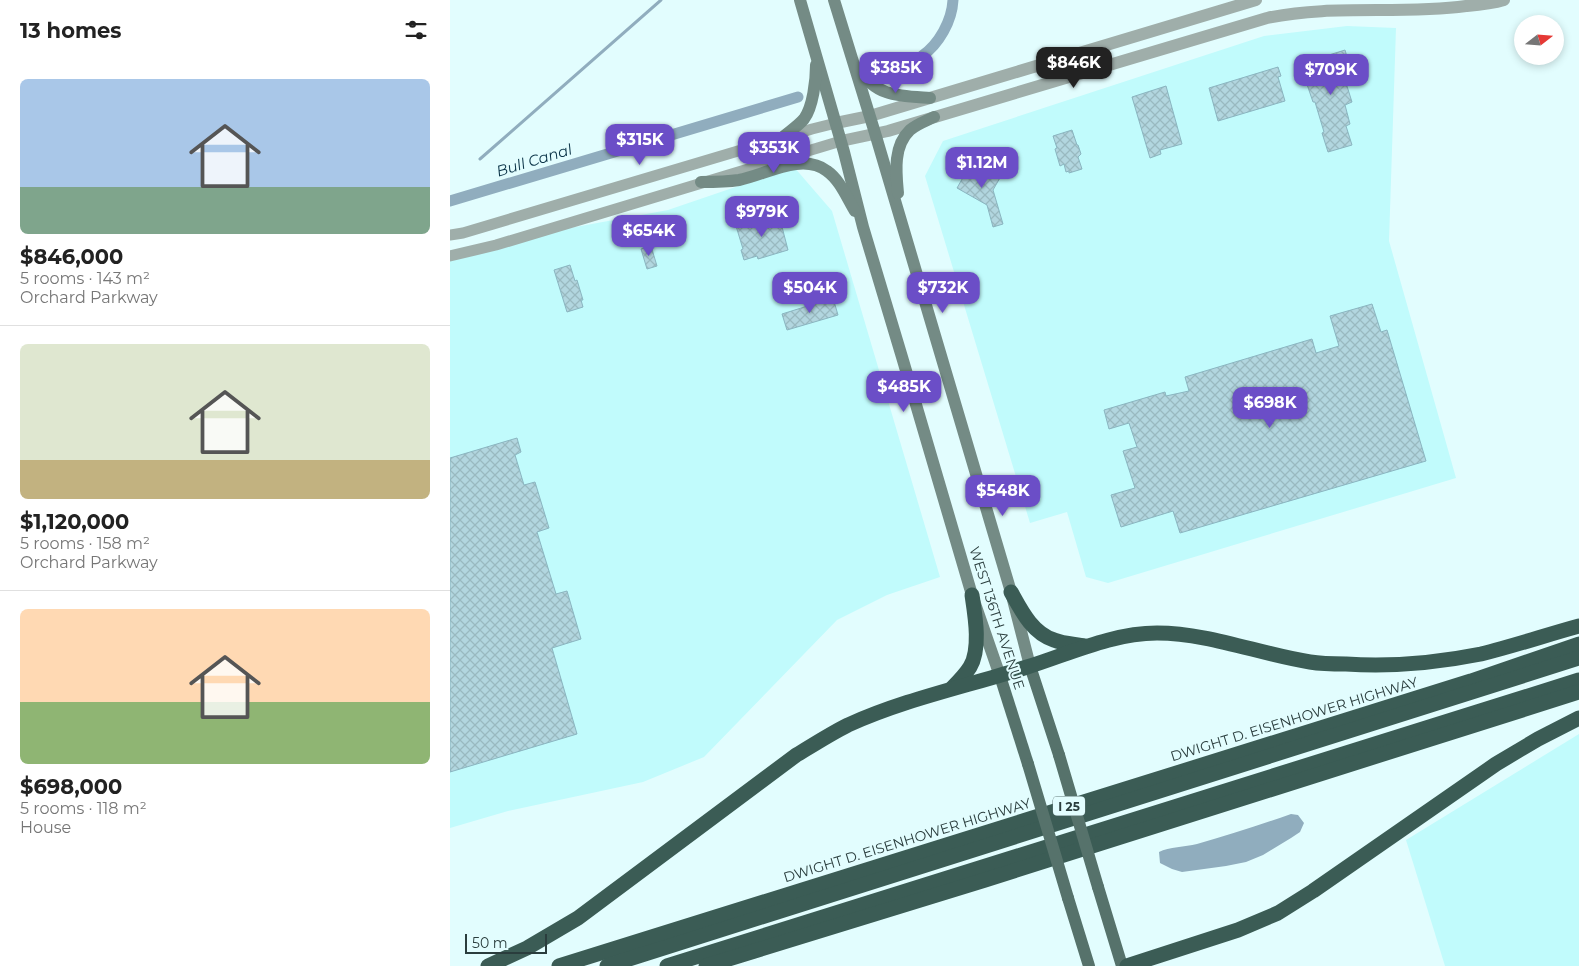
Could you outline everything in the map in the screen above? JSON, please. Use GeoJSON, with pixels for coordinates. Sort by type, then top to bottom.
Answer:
{"type":"FeatureCollection","features":[{"type":"Feature","properties":{"kind":"highway"},"geometry":{"type":"LineString","coordinates":[[1011,592],[1031,624],[1046,636],[1059,642],[1089,646]]}},
{"type":"Feature","properties":{"kind":"highway"},"geometry":{"type":"LineString","coordinates":[[951,689],[970,667],[974,655],[976,640],[975,612],[972,596]]}},
{"type":"Feature","properties":{"kind":"highway"},"geometry":{"type":"LineString","coordinates":[[488,966],[527,948],[578,918],[795,756],[823,738],[879,713],[951,689],[1000,676],[1123,636],[1158,633],[1196,637],[1311,662],[1403,665],[1481,654],[1579,626]]}},
{"type":"Feature","properties":{"kind":"highway","name":"DWIGHT D. EISENHOWER HIGHWAY"},"geometry":{"type":"LineString","coordinates":[[559,966],[1442,690],[1579,644]]}},
{"type":"Feature","properties":{"kind":"highway"},"geometry":{"type":"LineString","coordinates":[[607,966],[1579,658]]}},
{"type":"Feature","properties":{"kind":"highway"},"geometry":{"type":"LineString","coordinates":[[667,966],[1579,680]]}},
{"type":"Feature","properties":{"kind":"highway"},"geometry":{"type":"LineString","coordinates":[[706,966],[1579,692]]}},
{"type":"Feature","properties":{"kind":"highway"},"geometry":{"type":"LineString","coordinates":[[1127,966],[1238,930],[1278,913],[1313,891],[1496,764],[1538,739],[1579,718]]}},
{"type":"Feature","properties":{"kind":"highway"},"geometry":{"type":"LineString","coordinates":[[1158,966],[1174,950]]}},
{"type":"Feature","properties":{"kind":"main road","name":"WEST 136TH AVENUE"},"geometry":{"type":"LineString","coordinates":[[800,0],[972,596],[1028,764],[1089,966]]}},
{"type":"Feature","properties":{"kind":"main road","name":"WEST 136TH AVENUE"},"geometry":{"type":"LineString","coordinates":[[834,0],[1011,592],[1030,666],[1059,755],[1122,966]]}},
{"type":"Feature","properties":{"kind":"main road"},"geometry":{"type":"LineString","coordinates":[[783,137],[802,121],[808,111],[816,74],[817,58]]}},
{"type":"Feature","properties":{"kind":"main road"},"geometry":{"type":"LineString","coordinates":[[851,58],[862,74],[883,92],[930,98]]}},
{"type":"Feature","properties":{"kind":"main road"},"geometry":{"type":"LineString","coordinates":[[899,215],[897,166],[899,146],[910,130],[934,117]]}},
{"type":"Feature","properties":{"kind":"main road"},"geometry":{"type":"LineString","coordinates":[[701,182],[739,180],[799,164],[810,163],[817,165],[834,177],[864,227]]}},
{"type":"Feature","properties":{"kind":"street"},"geometry":{"type":"LineString","coordinates":[[450,235],[783,137],[870,116],[1256,0]]}},
{"type":"Feature","properties":{"kind":"street"},"geometry":{"type":"LineString","coordinates":[[450,256],[496,245],[701,182],[841,141],[934,117],[1266,18],[1307,11],[1447,9],[1504,0]]}},
{"type":"Feature","properties":{"kind":"shaded area"},"geometry":{"type":"Polygon","coordinates":[[[1347,26],[1396,28],[1389,241],[1456,478],[1108,583],[1086,577],[1067,512],[1030,523],[925,176],[943,141],[1264,36],[1347,26]]]}},
{"type":"Feature","properties":{"kind":"shaded area"},"geometry":{"type":"Polygon","coordinates":[[[794,167],[832,211],[940,577],[887,595],[837,620],[704,757],[643,782],[508,811],[450,828],[450,256],[521,237],[668,210],[794,167]]]}},
{"type":"Feature","properties":{"kind":"shaded area"},"geometry":{"type":"Polygon","coordinates":[[[1579,734],[1579,966],[1445,966],[1406,840],[1579,734]]]}},
{"type":"Feature","properties":{"kind":"shaded area"},"geometry":{"type":"Polygon","coordinates":[[[1291,814],[1298,815],[1304,823],[1300,832],[1263,855],[1246,862],[1182,872],[1160,863],[1159,852],[1163,850],[1197,844],[1291,814]]]}},
{"type":"Feature","properties":{"kind":"building"},"geometry":{"type":"Polygon","coordinates":[[[1345,50],[1354,80],[1346,83],[1352,102],[1345,105],[1350,124],[1346,126],[1352,145],[1328,152],[1315,102],[1313,102],[1300,64],[1345,50]]]}},
{"type":"Feature","properties":{"kind":"building"},"geometry":{"type":"Polygon","coordinates":[[[1278,67],[1281,76],[1278,77],[1285,101],[1218,121],[1209,88],[1278,67]]]}},
{"type":"Feature","properties":{"kind":"building"},"geometry":{"type":"Polygon","coordinates":[[[1166,86],[1182,144],[1160,150],[1161,154],[1150,158],[1132,97],[1166,86]]]}},
{"type":"Feature","properties":{"kind":"building"},"geometry":{"type":"Polygon","coordinates":[[[1072,130],[1081,154],[1078,157],[1082,169],[1069,173],[1069,171],[1066,172],[1064,164],[1060,166],[1053,136],[1072,130]]]}},
{"type":"Feature","properties":{"kind":"building"},"geometry":{"type":"Polygon","coordinates":[[[973,160],[1001,176],[993,190],[1003,224],[993,227],[987,205],[957,188],[973,160]]]}},
{"type":"Feature","properties":{"kind":"building"},"geometry":{"type":"Polygon","coordinates":[[[775,214],[778,224],[781,223],[788,250],[758,259],[757,256],[744,260],[741,250],[743,249],[736,226],[775,214]]]}},
{"type":"Feature","properties":{"kind":"building"},"geometry":{"type":"Polygon","coordinates":[[[651,246],[657,266],[647,269],[641,249],[651,246]]]}},
{"type":"Feature","properties":{"kind":"building"},"geometry":{"type":"Polygon","coordinates":[[[570,265],[575,281],[577,280],[583,300],[581,300],[583,307],[567,312],[554,270],[570,265]]]}},
{"type":"Feature","properties":{"kind":"building"},"geometry":{"type":"Polygon","coordinates":[[[833,298],[838,315],[787,330],[782,314],[833,298]]]}},
{"type":"Feature","properties":{"kind":"building"},"geometry":{"type":"Polygon","coordinates":[[[1372,304],[1381,332],[1387,330],[1426,461],[1180,533],[1173,511],[1121,527],[1111,495],[1135,488],[1123,451],[1137,447],[1129,423],[1109,429],[1104,410],[1165,392],[1166,396],[1189,391],[1185,377],[1312,339],[1316,353],[1339,346],[1330,316],[1372,304]]]}},
{"type":"Feature","properties":{"kind":"building"},"geometry":{"type":"Polygon","coordinates":[[[517,438],[521,452],[515,455],[524,485],[535,482],[549,528],[537,532],[556,594],[567,591],[581,639],[552,648],[577,734],[450,772],[450,458],[517,438]]]}},
{"type":"Feature","properties":{"kind":"waterway"},"geometry":{"type":"LineString","coordinates":[[480,159],[661,0]]}},
{"type":"Feature","properties":{"kind":"waterway","name":"Bull Canal"},"geometry":{"type":"LineString","coordinates":[[882,72],[913,61],[934,45],[947,24],[953,0]]}},
{"type":"Feature","properties":{"kind":"waterway","name":"Bull Canal"},"geometry":{"type":"LineString","coordinates":[[450,201],[798,97]]}}]}
